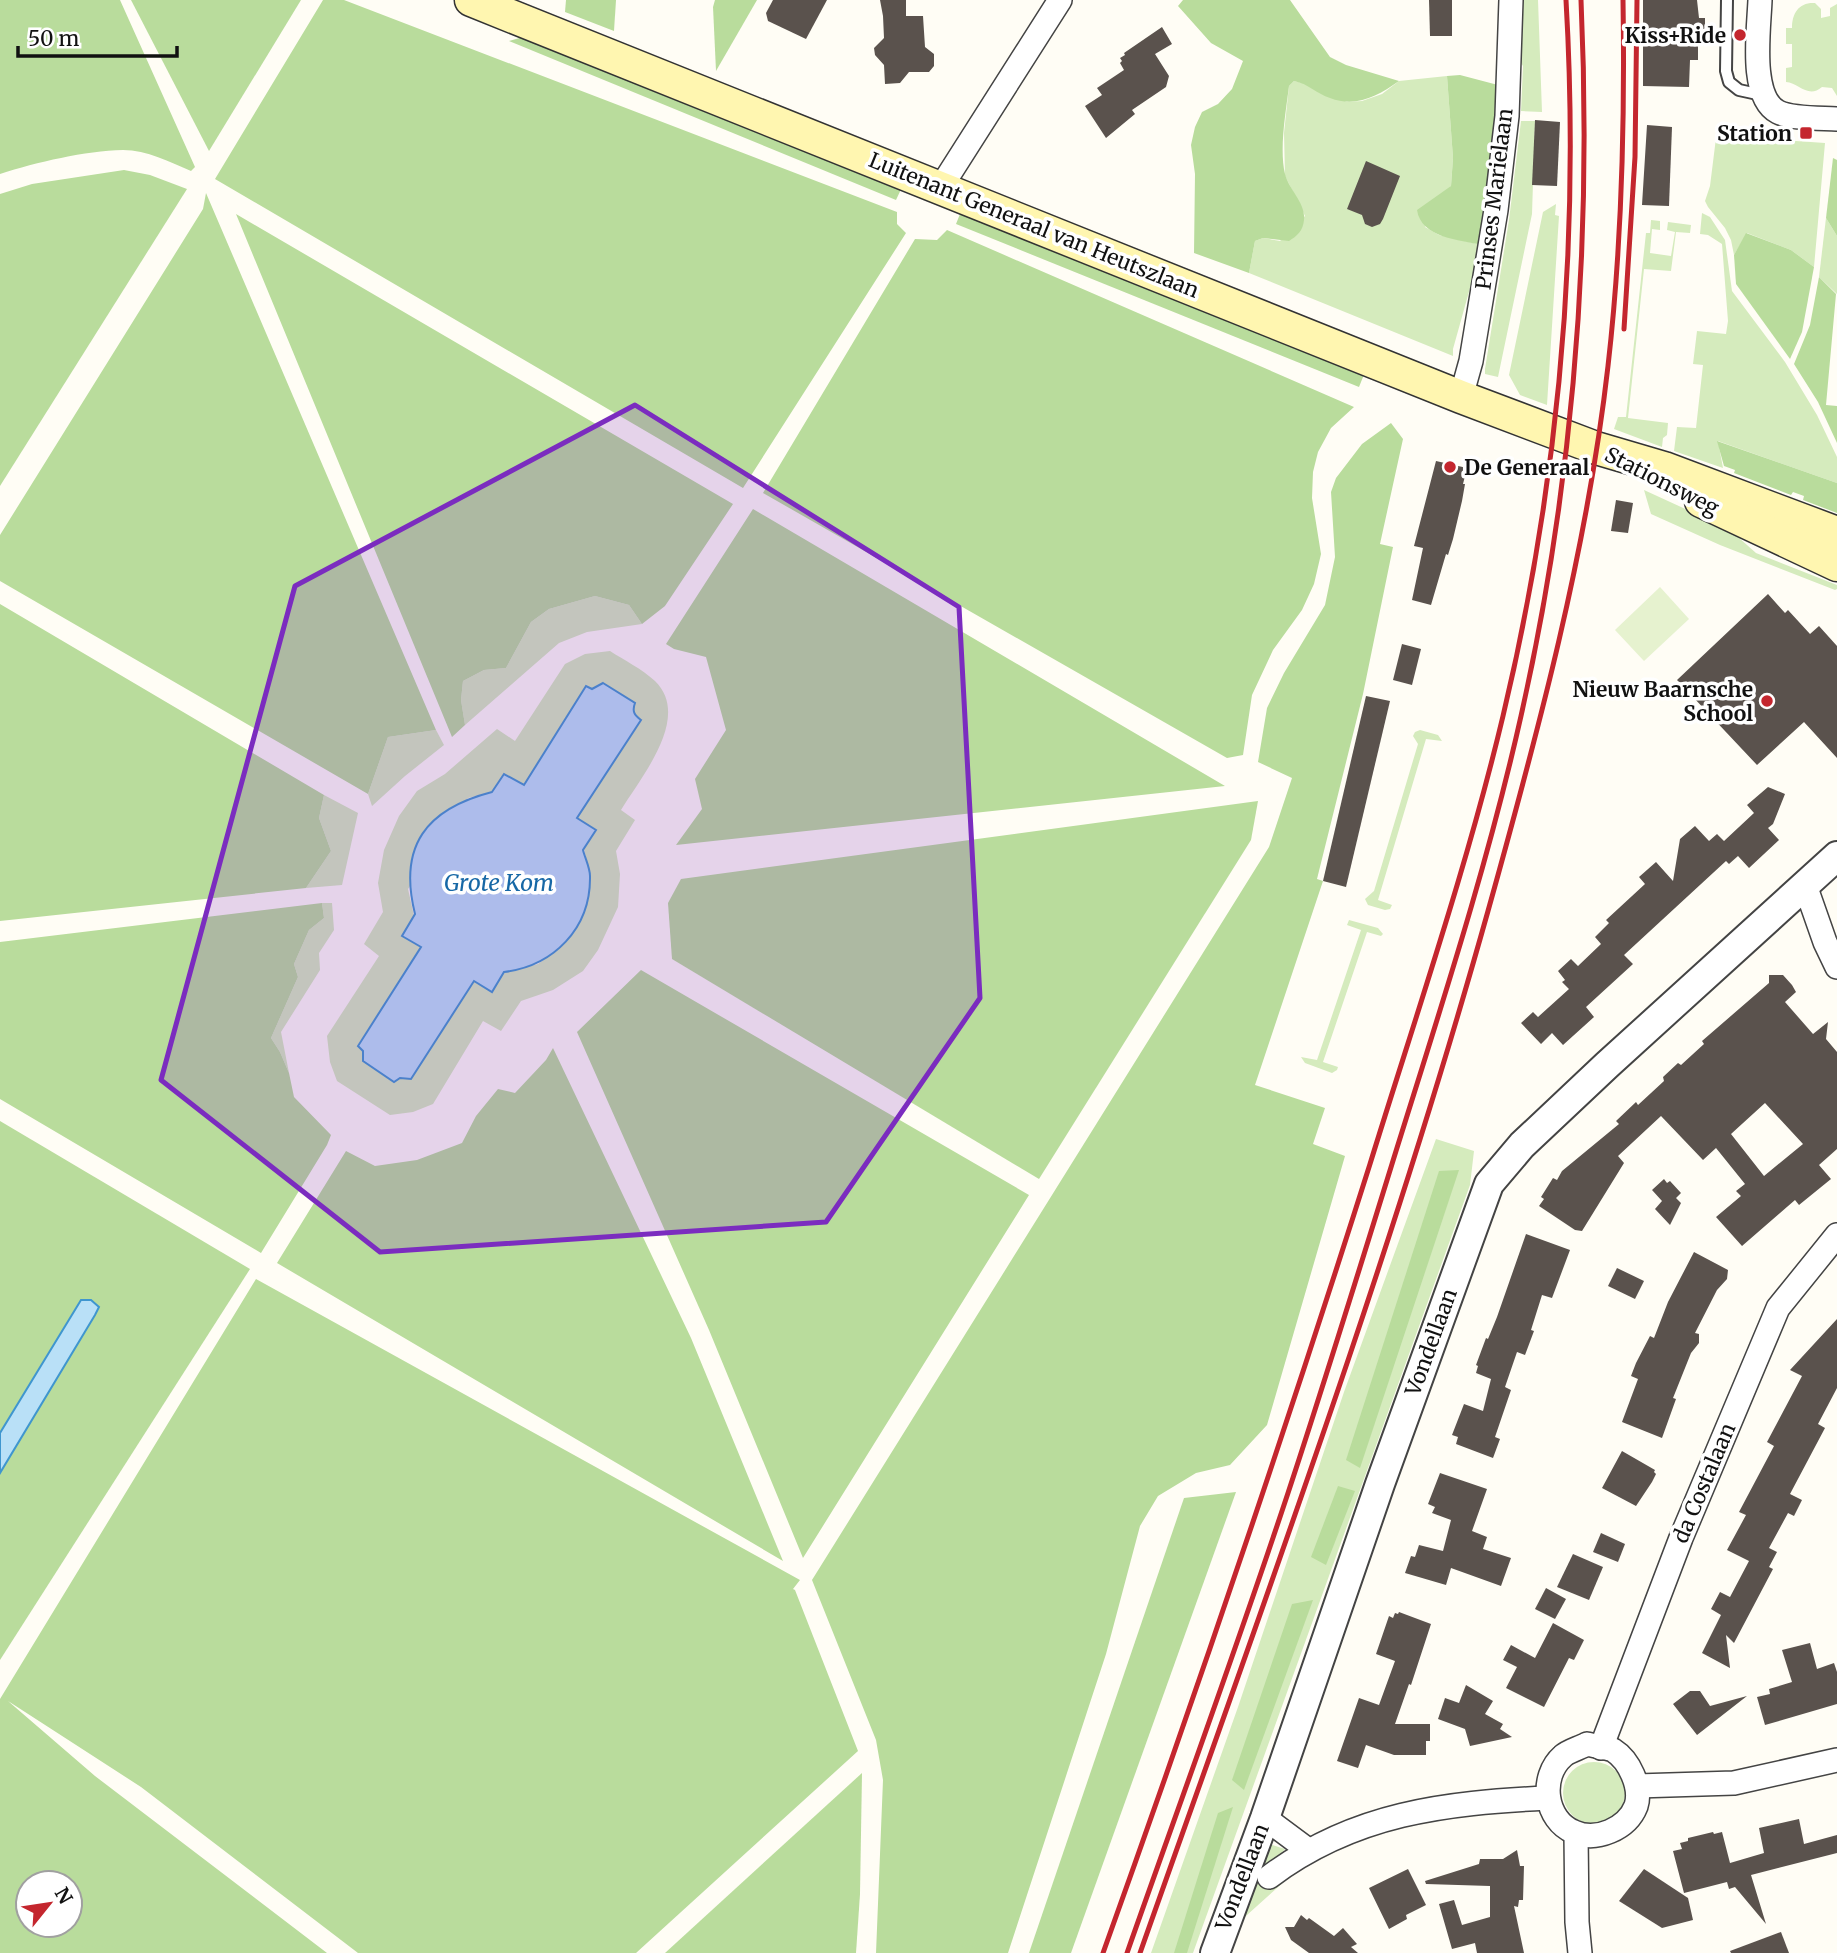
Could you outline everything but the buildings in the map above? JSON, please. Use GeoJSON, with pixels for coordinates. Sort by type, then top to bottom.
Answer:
{"type":"FeatureCollection","features":[{"type":"Feature","properties":{"kind":"main road","name":"Luitenant Generaal van Heutszlaan"},"geometry":{"type":"LineString","coordinates":[[471,0],[1461,397],[1597,448]]}},
{"type":"Feature","properties":{"kind":"main road","name":"Stationsweg"},"geometry":{"type":"LineString","coordinates":[[1597,448],[1664,468],[1837,533]]}},
{"type":"Feature","properties":{"kind":"main road","name":"Stationsweg"},"geometry":{"type":"LineString","coordinates":[[1597,448],[1660,482],[1837,565]]}},
{"type":"Feature","properties":{"kind":"street"},"geometry":{"type":"LineString","coordinates":[[941,187],[1060,0]]}},
{"type":"Feature","properties":{"kind":"street","name":"Prinses Marielaan"},"geometry":{"type":"LineString","coordinates":[[1461,397],[1471,361],[1496,210],[1507,116],[1511,0]]}},
{"type":"Feature","properties":{"kind":"street"},"geometry":{"type":"LineString","coordinates":[[1760,0],[1759,77],[1762,95],[1769,105],[1780,113],[1837,119]]}},
{"type":"Feature","properties":{"kind":"street","name":"Vondellaan"},"geometry":{"type":"LineString","coordinates":[[1214,1953],[1265,1818],[1380,1484],[1489,1184],[1522,1145],[1837,856]]}},
{"type":"Feature","properties":{"kind":"street"},"geometry":{"type":"LineString","coordinates":[[1805,885],[1837,967]]}},
{"type":"Feature","properties":{"kind":"street","name":"da Costalaan"},"geometry":{"type":"LineString","coordinates":[[1601,1748],[1681,1538],[1778,1308],[1837,1235]]}},
{"type":"Feature","properties":{"kind":"street"},"geometry":{"type":"LineString","coordinates":[[1587,1744],[1612,1750],[1627,1763],[1637,1786],[1636,1805],[1624,1823],[1592,1837],[1565,1828],[1553,1814],[1547,1798],[1551,1774],[1563,1756],[1587,1744]]}},
{"type":"Feature","properties":{"kind":"street"},"geometry":{"type":"LineString","coordinates":[[1637,1786],[1734,1783],[1837,1760]]}},
{"type":"Feature","properties":{"kind":"street"},"geometry":{"type":"LineString","coordinates":[[1269,1877],[1308,1850],[1354,1829],[1386,1819],[1472,1802],[1547,1798]]}},
{"type":"Feature","properties":{"kind":"street"},"geometry":{"type":"LineString","coordinates":[[1265,1818],[1308,1850]]}},
{"type":"Feature","properties":{"kind":"street"},"geometry":{"type":"LineString","coordinates":[[1576,1833],[1580,1953]]}},
{"type":"Feature","properties":{"kind":"lane"},"geometry":{"type":"LineString","coordinates":[[1727,0],[1726,71],[1729,82],[1739,90],[1762,95]]}},
{"type":"Feature","properties":{"kind":"highlighted area"},"geometry":{"type":"Polygon","coordinates":[[[635,405],[959,607],[980,998],[826,1222],[380,1252],[161,1080],[295,586],[635,405]]]}},
{"type":"Feature","properties":{"kind":"green space"},"geometry":{"type":"Polygon","coordinates":[[[0,0],[120,0],[195,167],[191,171],[150,154],[123,150],[61,158],[0,174],[0,0]]]}},
{"type":"Feature","properties":{"kind":"green space"},"geometry":{"type":"Polygon","coordinates":[[[131,0],[301,0],[209,151],[131,0]]]}},
{"type":"Feature","properties":{"kind":"green space"},"geometry":{"type":"Polygon","coordinates":[[[323,0],[344,0],[897,212],[897,224],[906,233],[743,488],[215,179],[323,0]]]}},
{"type":"Feature","properties":{"kind":"green space"},"geometry":{"type":"Polygon","coordinates":[[[566,0],[616,0],[614,31],[565,12],[566,0]]]}},
{"type":"Feature","properties":{"kind":"green space"},"geometry":{"type":"Polygon","coordinates":[[[715,0],[757,0],[716,71],[713,7],[715,0]]]}},
{"type":"Feature","properties":{"kind":"green space"},"geometry":{"type":"Polygon","coordinates":[[[1183,0],[1290,0],[1330,57],[1346,65],[1399,81],[1375,96],[1349,102],[1325,96],[1294,81],[1289,86],[1283,164],[1287,180],[1304,214],[1303,224],[1299,233],[1289,241],[1263,238],[1255,241],[1249,273],[1194,253],[1195,174],[1191,145],[1195,127],[1202,112],[1218,104],[1232,89],[1243,61],[1211,43],[1178,6],[1183,0]]]}},
{"type":"Feature","properties":{"kind":"green space"},"geometry":{"type":"Polygon","coordinates":[[[1517,0],[1538,0],[1542,112],[1521,111],[1523,66],[1518,58],[1517,0]]]}},
{"type":"Feature","properties":{"kind":"green space"},"geometry":{"type":"Polygon","coordinates":[[[1815,3],[1821,9],[1821,18],[1830,16],[1830,8],[1837,4],[1837,96],[1832,88],[1822,87],[1808,91],[1786,82],[1786,68],[1792,67],[1792,44],[1786,44],[1786,28],[1792,28],[1795,13],[1801,7],[1815,3]]]}},
{"type":"Feature","properties":{"kind":"green space"},"geometry":{"type":"Polygon","coordinates":[[[530,35],[903,185],[896,200],[509,41],[530,35]]]}},
{"type":"Feature","properties":{"kind":"green space"},"geometry":{"type":"Polygon","coordinates":[[[1460,75],[1498,85],[1482,245],[1434,232],[1426,227],[1417,210],[1451,186],[1453,158],[1447,76],[1460,75]]]}},
{"type":"Feature","properties":{"kind":"green space"},"geometry":{"type":"Polygon","coordinates":[[[1447,76],[1453,158],[1451,186],[1425,227],[1439,235],[1482,245],[1453,356],[1249,273],[1255,241],[1263,238],[1280,241],[1305,216],[1285,176],[1284,133],[1289,86],[1294,81],[1347,102],[1362,101],[1382,94],[1399,81],[1447,76]]]}},
{"type":"Feature","properties":{"kind":"green space"},"geometry":{"type":"Polygon","coordinates":[[[1521,121],[1535,121],[1532,214],[1498,377],[1485,374],[1485,369],[1509,220],[1521,121]]]}},
{"type":"Feature","properties":{"kind":"green space"},"geometry":{"type":"Polygon","coordinates":[[[1724,136],[1825,143],[1814,267],[1791,250],[1747,233],[1734,255],[1725,228],[1705,201],[1710,186],[1716,138],[1724,136]]]}},
{"type":"Feature","properties":{"kind":"green space"},"geometry":{"type":"Polygon","coordinates":[[[1833,158],[1837,160],[1837,236],[1826,218],[1833,158]]]}},
{"type":"Feature","properties":{"kind":"green space"},"geometry":{"type":"Polygon","coordinates":[[[124,170],[150,175],[187,189],[0,486],[0,194],[32,184],[124,170]]]}},
{"type":"Feature","properties":{"kind":"green space"},"geometry":{"type":"Polygon","coordinates":[[[206,193],[436,730],[388,737],[368,794],[0,581],[0,535],[203,209],[206,193]]]}},
{"type":"Feature","properties":{"kind":"green space"},"geometry":{"type":"Polygon","coordinates":[[[1556,204],[1555,215],[1559,216],[1547,405],[1520,395],[1509,375],[1543,212],[1556,204]]]}},
{"type":"Feature","properties":{"kind":"green space"},"geometry":{"type":"Polygon","coordinates":[[[962,209],[1365,372],[1359,387],[956,224],[962,209]]]}},
{"type":"Feature","properties":{"kind":"green space"},"geometry":{"type":"Polygon","coordinates":[[[1702,213],[1710,217],[1725,240],[1732,291],[1785,362],[1817,415],[1837,457],[1837,483],[1718,441],[1723,468],[1674,451],[1677,427],[1696,428],[1703,365],[1693,364],[1697,331],[1726,334],[1728,321],[1722,244],[1708,235],[1700,234],[1702,213]]]}},
{"type":"Feature","properties":{"kind":"green space"},"geometry":{"type":"Polygon","coordinates":[[[236,214],[733,504],[665,606],[642,624],[629,605],[595,596],[549,609],[531,622],[506,668],[484,670],[463,681],[461,700],[465,725],[452,737],[236,214]]]}},
{"type":"Feature","properties":{"kind":"green space"},"geometry":{"type":"Polygon","coordinates":[[[1826,218],[1837,236],[1837,294],[1819,277],[1826,218]]]}},
{"type":"Feature","properties":{"kind":"green space"},"geometry":{"type":"Polygon","coordinates":[[[1651,220],[1660,221],[1660,230],[1652,229],[1650,253],[1671,256],[1675,232],[1667,230],[1668,222],[1691,225],[1690,233],[1676,232],[1671,271],[1644,269],[1628,418],[1668,423],[1662,447],[1614,429],[1618,417],[1626,417],[1646,233],[1650,233],[1651,220]]]}},
{"type":"Feature","properties":{"kind":"green space"},"geometry":{"type":"Polygon","coordinates":[[[947,230],[1354,407],[1331,428],[1318,452],[1313,472],[1312,498],[1321,554],[1314,584],[1302,610],[1273,650],[1252,695],[1243,755],[1227,758],[763,493],[915,239],[937,240],[947,230]]]}},
{"type":"Feature","properties":{"kind":"green space"},"geometry":{"type":"Polygon","coordinates":[[[1746,233],[1791,250],[1814,267],[1802,332],[1790,359],[1736,284],[1734,255],[1746,233]]]}},
{"type":"Feature","properties":{"kind":"green space"},"geometry":{"type":"Polygon","coordinates":[[[1819,277],[1836,294],[1826,405],[1837,406],[1837,443],[1818,402],[1794,364],[1810,325],[1819,277]]]}},
{"type":"Feature","properties":{"kind":"green space"},"geometry":{"type":"Polygon","coordinates":[[[1391,423],[1403,439],[1380,544],[1393,547],[1363,694],[1317,879],[1323,881],[1255,1085],[1325,1108],[1313,1144],[1345,1156],[1267,1425],[1230,1465],[1196,1473],[1158,1496],[1140,1526],[1106,1654],[1008,1953],[876,1953],[883,1780],[876,1740],[812,1580],[1269,847],[1292,778],[1258,762],[1267,708],[1284,673],[1325,605],[1335,557],[1331,492],[1336,478],[1362,444],[1391,423]]]}},
{"type":"Feature","properties":{"kind":"green space"},"geometry":{"type":"Polygon","coordinates":[[[1717,441],[1837,483],[1837,513],[1803,500],[1804,496],[1793,492],[1791,495],[1734,473],[1735,470],[1724,466],[1717,441]]]}},
{"type":"Feature","properties":{"kind":"green space"},"geometry":{"type":"Polygon","coordinates":[[[1644,490],[1729,529],[1756,553],[1837,585],[1837,589],[1720,545],[1651,514],[1644,490]]]}},
{"type":"Feature","properties":{"kind":"green space"},"geometry":{"type":"Polygon","coordinates":[[[753,509],[1225,786],[676,845],[702,809],[695,779],[726,730],[706,657],[674,649],[666,644],[753,509]]]}},
{"type":"Feature","properties":{"kind":"green space"},"geometry":{"type":"Polygon","coordinates":[[[1660,587],[1689,619],[1644,661],[1615,630],[1660,587]]]}},
{"type":"Feature","properties":{"kind":"green space"},"geometry":{"type":"Polygon","coordinates":[[[595,596],[629,605],[642,624],[587,632],[559,643],[465,725],[461,700],[463,681],[484,670],[506,668],[531,622],[549,609],[595,596]]]}},
{"type":"Feature","properties":{"kind":"green space"},"geometry":{"type":"Polygon","coordinates":[[[0,604],[324,795],[319,818],[331,851],[306,888],[0,921],[0,604]]]}},
{"type":"Feature","properties":{"kind":"green space"},"geometry":{"type":"Polygon","coordinates":[[[610,651],[644,673],[655,681],[665,696],[668,712],[666,729],[659,747],[621,810],[635,820],[616,851],[620,874],[618,907],[598,950],[583,971],[553,990],[521,1001],[501,1031],[483,1021],[433,1104],[413,1112],[390,1115],[337,1081],[330,1062],[327,1036],[379,956],[364,944],[383,912],[378,883],[384,850],[399,816],[417,791],[445,774],[497,729],[515,741],[565,664],[585,654],[610,651]],[[586,687],[524,785],[504,774],[492,792],[468,798],[408,889],[421,947],[358,1045],[365,1056],[399,1078],[411,1078],[474,980],[538,964],[563,945],[579,925],[590,875],[577,818],[641,721],[634,716],[633,709],[598,687],[586,687]]]}},
{"type":"Feature","properties":{"kind":"green space"},"geometry":{"type":"Polygon","coordinates":[[[436,730],[444,745],[372,806],[368,794],[388,737],[436,730]]]}},
{"type":"Feature","properties":{"kind":"green space"},"geometry":{"type":"Polygon","coordinates":[[[1420,730],[1438,735],[1442,741],[1426,739],[1378,900],[1392,905],[1385,910],[1368,905],[1365,899],[1374,891],[1418,744],[1413,736],[1420,730]]]}},
{"type":"Feature","properties":{"kind":"green space"},"geometry":{"type":"Polygon","coordinates":[[[324,795],[358,813],[342,885],[306,888],[331,851],[319,818],[324,795]]]}},
{"type":"Feature","properties":{"kind":"green space"},"geometry":{"type":"Polygon","coordinates":[[[1258,801],[1251,840],[1039,1179],[672,959],[668,903],[681,879],[1258,801]]]}},
{"type":"Feature","properties":{"kind":"green space"},"geometry":{"type":"Polygon","coordinates":[[[322,903],[332,903],[334,930],[319,953],[320,970],[281,1032],[289,1073],[271,1038],[298,977],[294,964],[309,930],[324,918],[322,903]]]}},
{"type":"Feature","properties":{"kind":"green space"},"geometry":{"type":"Polygon","coordinates":[[[322,903],[324,918],[309,930],[294,964],[298,977],[271,1038],[289,1073],[294,1097],[331,1135],[261,1253],[0,1099],[0,942],[322,903]]]}},
{"type":"Feature","properties":{"kind":"green space"},"geometry":{"type":"Polygon","coordinates":[[[1349,920],[1378,928],[1383,934],[1381,936],[1367,932],[1323,1062],[1338,1067],[1332,1073],[1305,1063],[1301,1057],[1317,1060],[1361,930],[1347,925],[1349,920]]]}},
{"type":"Feature","properties":{"kind":"green space"},"geometry":{"type":"Polygon","coordinates":[[[641,970],[1029,1195],[803,1558],[709,1330],[577,1032],[641,970]]]}},
{"type":"Feature","properties":{"kind":"green space"},"geometry":{"type":"Polygon","coordinates":[[[553,1048],[691,1338],[783,1561],[277,1263],[346,1151],[375,1166],[417,1160],[462,1143],[476,1116],[498,1089],[515,1093],[546,1060],[553,1048]]]}},
{"type":"Feature","properties":{"kind":"green space"},"geometry":{"type":"Polygon","coordinates":[[[0,1121],[250,1269],[0,1660],[0,1121]]]}},
{"type":"Feature","properties":{"kind":"green space"},"geometry":{"type":"Polygon","coordinates":[[[1436,1139],[1474,1151],[1470,1185],[1193,1953],[1151,1953],[1238,1707],[1344,1392],[1436,1139]]]}},
{"type":"Feature","properties":{"kind":"green space"},"geometry":{"type":"Polygon","coordinates":[[[1459,1170],[1360,1468],[1346,1460],[1439,1171],[1459,1170]]]}},
{"type":"Feature","properties":{"kind":"green space"},"geometry":{"type":"Polygon","coordinates":[[[256,1279],[800,1580],[793,1589],[858,1751],[636,1953],[358,1953],[141,1787],[8,1701],[95,1776],[327,1953],[0,1953],[0,1699],[256,1279]]]}},
{"type":"Feature","properties":{"kind":"green space"},"geometry":{"type":"Polygon","coordinates":[[[1338,1486],[1355,1491],[1326,1565],[1311,1557],[1338,1486]]]}},
{"type":"Feature","properties":{"kind":"green space"},"geometry":{"type":"Polygon","coordinates":[[[1236,1492],[1071,1953],[1029,1953],[1184,1498],[1236,1492]]]}},
{"type":"Feature","properties":{"kind":"green space"},"geometry":{"type":"Polygon","coordinates":[[[1313,1600],[1244,1790],[1232,1780],[1292,1604],[1313,1600]]]}},
{"type":"Feature","properties":{"kind":"green space"},"geometry":{"type":"Polygon","coordinates":[[[1594,1762],[1606,1764],[1616,1771],[1623,1781],[1623,1805],[1616,1815],[1606,1822],[1594,1824],[1582,1822],[1572,1815],[1565,1805],[1563,1793],[1565,1781],[1572,1771],[1582,1764],[1594,1762]]]}},
{"type":"Feature","properties":{"kind":"green space"},"geometry":{"type":"Polygon","coordinates":[[[862,1773],[856,1953],[665,1953],[862,1773]]]}},
{"type":"Feature","properties":{"kind":"green space"},"geometry":{"type":"Polygon","coordinates":[[[1233,1807],[1187,1953],[1174,1953],[1218,1813],[1233,1807]]]}},
{"type":"Feature","properties":{"kind":"green space"},"geometry":{"type":"Polygon","coordinates":[[[1269,1844],[1285,1849],[1262,1874],[1283,1877],[1286,1880],[1237,1924],[1269,1844]]]}},
{"type":"Feature","properties":{"kind":"water","name":"Grote Kom"},"geometry":{"type":"Polygon","coordinates":[[[603,683],[635,703],[634,713],[641,720],[577,818],[596,830],[583,850],[590,873],[589,895],[584,913],[566,942],[538,962],[504,972],[492,992],[474,981],[411,1079],[400,1078],[394,1082],[363,1061],[363,1051],[358,1046],[421,947],[402,936],[415,914],[411,869],[414,850],[422,834],[434,820],[450,809],[469,799],[492,792],[504,774],[524,785],[586,686],[592,689],[603,683]]]}},
{"type":"Feature","properties":{"kind":"water"},"geometry":{"type":"Polygon","coordinates":[[[81,1300],[91,1300],[99,1307],[0,1473],[0,1433],[81,1300]]]}},
{"type":"Feature","properties":{"kind":"railway"},"geometry":{"type":"LineString","coordinates":[[1103,1953],[1240,1560],[1338,1263],[1457,885],[1503,716],[1538,539],[1561,360],[1570,180],[1566,0]]}},
{"type":"Feature","properties":{"kind":"railway"},"geometry":{"type":"LineString","coordinates":[[1127,1953],[1249,1608],[1328,1370],[1461,942],[1508,773],[1539,628],[1554,539],[1575,360],[1584,180],[1581,0]]}},
{"type":"Feature","properties":{"kind":"railway"},"geometry":{"type":"LineString","coordinates":[[1140,1953],[1323,1435],[1409,1174],[1488,911],[1559,641],[1587,504],[1608,366],[1622,183],[1623,0]]}},
{"type":"Feature","properties":{"kind":"railway"},"geometry":{"type":"LineString","coordinates":[[1624,329],[1635,157],[1637,0]]}},
{"type":"Feature","properties":{"kind":"place","name":"Kiss+Ride"},"geometry":{"type":"Point","coordinates":[1740,35]}},
{"type":"Feature","properties":{"kind":"place","name":"Station"},"geometry":{"type":"Point","coordinates":[1806,133]}},
{"type":"Feature","properties":{"kind":"place","name":"De Generaal"},"geometry":{"type":"Point","coordinates":[1450,467]}},
{"type":"Feature","properties":{"kind":"place","name":"Nieuw Baarnsche School"},"geometry":{"type":"Point","coordinates":[1767,701]}}]}
